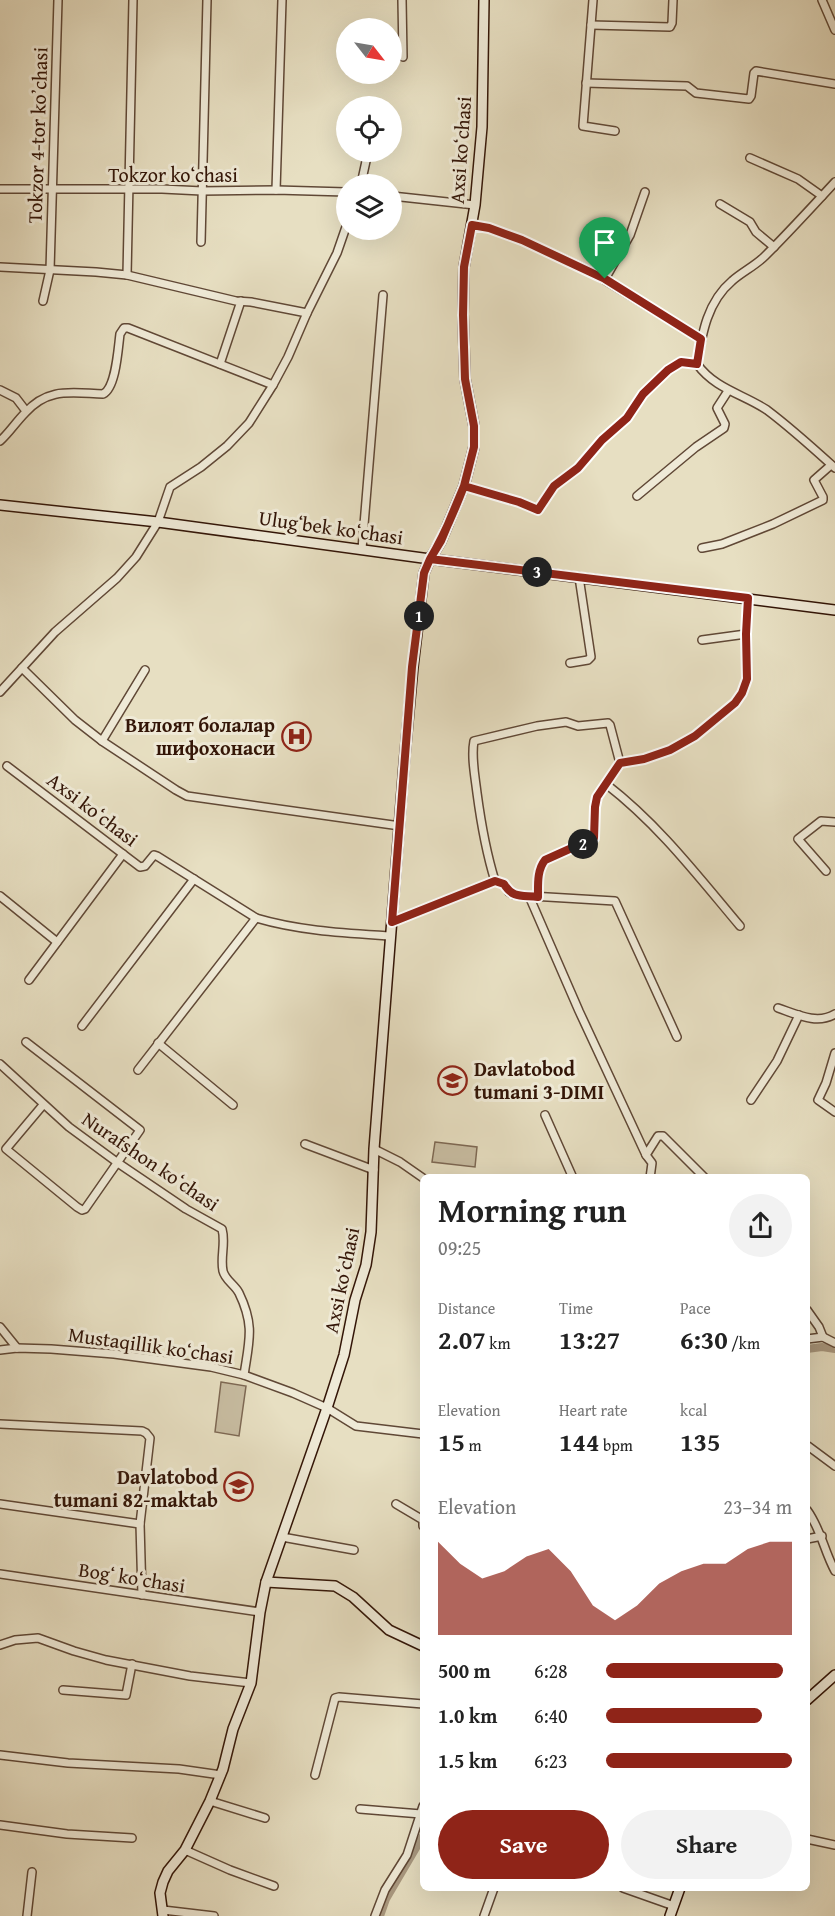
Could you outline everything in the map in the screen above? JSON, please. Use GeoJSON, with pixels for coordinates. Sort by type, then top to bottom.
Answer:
{"type":"FeatureCollection","features":[{"type":"Feature","properties":{"kind":"street","name":"Tokzor 4-tor koʼchasi"},"geometry":{"type":"LineString","coordinates":[[43,301],[50,270],[58,0]]}},
{"type":"Feature","properties":{"kind":"street"},"geometry":{"type":"LineString","coordinates":[[127,275],[133,0]]}},
{"type":"Feature","properties":{"kind":"street"},"geometry":{"type":"LineString","coordinates":[[201,242],[207,0]]}},
{"type":"Feature","properties":{"kind":"street"},"geometry":{"type":"LineString","coordinates":[[276,190],[282,0]]}},
{"type":"Feature","properties":{"kind":"street"},"geometry":{"type":"LineString","coordinates":[[402,0],[403,57]]}},
{"type":"Feature","properties":{"kind":"street","name":"Axsi koʻchasi"},"geometry":{"type":"LineString","coordinates":[[163,1913],[160,1893],[163,1882],[168,1871],[185,1850],[210,1801],[221,1775],[233,1729],[250,1683],[266,1582],[344,1355],[355,1300],[366,1265],[371,1232],[374,1149],[412,667],[424,573],[441,541],[464,486],[474,447],[474,426],[465,379],[464,267],[476,205],[482,127],[484,0]]}},
{"type":"Feature","properties":{"kind":"street"},"geometry":{"type":"LineString","coordinates":[[593,0],[583,126],[615,131]]}},
{"type":"Feature","properties":{"kind":"street"},"geometry":{"type":"LineString","coordinates":[[591,25],[670,27],[673,0]]}},
{"type":"Feature","properties":{"kind":"street"},"geometry":{"type":"LineString","coordinates":[[822,0],[835,30]]}},
{"type":"Feature","properties":{"kind":"street"},"geometry":{"type":"LineString","coordinates":[[586,84],[687,86],[696,93],[749,99],[756,71],[835,84]]}},
{"type":"Feature","properties":{"kind":"street"},"geometry":{"type":"LineString","coordinates":[[750,158],[798,179],[822,196]]}},
{"type":"Feature","properties":{"kind":"street"},"geometry":{"type":"LineString","coordinates":[[697,364],[708,312],[719,294],[731,281],[763,259],[835,182]]}},
{"type":"Feature","properties":{"kind":"street","name":"Tokzor koʻchasi"},"geometry":{"type":"LineString","coordinates":[[0,189],[336,192]]}},
{"type":"Feature","properties":{"kind":"street"},"geometry":{"type":"LineString","coordinates":[[605,279],[630,235],[645,192]]}},
{"type":"Feature","properties":{"kind":"street"},"geometry":{"type":"LineString","coordinates":[[402,197],[476,205]]}},
{"type":"Feature","properties":{"kind":"street"},"geometry":{"type":"LineString","coordinates":[[720,204],[750,222],[756,232],[774,247]]}},
{"type":"Feature","properties":{"kind":"street"},"geometry":{"type":"LineString","coordinates":[[472,225],[489,228],[522,240],[605,279],[701,339]]}},
{"type":"Feature","properties":{"kind":"street"},"geometry":{"type":"LineString","coordinates":[[0,692],[55,632],[117,578],[136,557],[158,522],[170,487],[201,467],[227,446],[249,423],[288,357],[342,240]]}},
{"type":"Feature","properties":{"kind":"street"},"geometry":{"type":"LineString","coordinates":[[0,267],[127,275],[236,301],[241,300],[307,313]]}},
{"type":"Feature","properties":{"kind":"street"},"geometry":{"type":"LineString","coordinates":[[362,549],[383,295]]}},
{"type":"Feature","properties":{"kind":"street"},"geometry":{"type":"LineString","coordinates":[[220,364],[241,300]]}},
{"type":"Feature","properties":{"kind":"street"},"geometry":{"type":"LineString","coordinates":[[0,441],[26,411],[51,394],[103,394],[107,392],[112,384],[120,334],[124,328],[273,385]]}},
{"type":"Feature","properties":{"kind":"street"},"geometry":{"type":"LineString","coordinates":[[464,486],[538,510],[554,486],[578,468],[602,440],[627,418],[643,394],[668,370],[681,362],[697,364],[710,378],[728,391],[766,410],[833,466],[814,480],[823,497],[821,501],[722,544],[702,548]]}},
{"type":"Feature","properties":{"kind":"street"},"geometry":{"type":"LineString","coordinates":[[0,390],[16,398],[26,411]]}},
{"type":"Feature","properties":{"kind":"street"},"geometry":{"type":"LineString","coordinates":[[637,496],[672,466],[724,428],[725,424],[717,408],[728,391]]}},
{"type":"Feature","properties":{"kind":"street","name":"Ulugʻbek koʻchasi"},"geometry":{"type":"LineString","coordinates":[[0,505],[158,522],[835,610]]}},
{"type":"Feature","properties":{"kind":"street"},"geometry":{"type":"LineString","coordinates":[[570,663],[588,660],[591,657],[579,578]]}},
{"type":"Feature","properties":{"kind":"street"},"geometry":{"type":"LineString","coordinates":[[538,897],[539,874],[545,860],[594,838],[597,797],[620,763],[644,759],[670,750],[695,736],[735,703],[747,679],[748,598]]}},
{"type":"Feature","properties":{"kind":"street"},"geometry":{"type":"LineString","coordinates":[[702,640],[746,634]]}},
{"type":"Feature","properties":{"kind":"street"},"geometry":{"type":"LineString","coordinates":[[22,668],[75,720],[102,741],[187,796],[400,826]]}},
{"type":"Feature","properties":{"kind":"street"},"geometry":{"type":"LineString","coordinates":[[102,741],[145,670]]}},
{"type":"Feature","properties":{"kind":"street"},"geometry":{"type":"LineString","coordinates":[[495,881],[487,855],[479,809],[474,772],[474,741],[537,726],[566,722],[578,726],[608,723],[620,763]]}},
{"type":"Feature","properties":{"kind":"street","name":"Axsi koʻchasi"},"geometry":{"type":"LineString","coordinates":[[7,766],[143,867],[154,855],[157,856],[256,918],[312,930],[390,936]]}},
{"type":"Feature","properties":{"kind":"street"},"geometry":{"type":"LineString","coordinates":[[606,784],[656,827],[740,926]]}},
{"type":"Feature","properties":{"kind":"street"},"geometry":{"type":"LineString","coordinates":[[826,871],[798,839],[821,821],[835,822]]}},
{"type":"Feature","properties":{"kind":"street"},"geometry":{"type":"LineString","coordinates":[[29,980],[123,854]]}},
{"type":"Feature","properties":{"kind":"street"},"geometry":{"type":"LineString","coordinates":[[82,1026],[194,879]]}},
{"type":"Feature","properties":{"kind":"street"},"geometry":{"type":"LineString","coordinates":[[392,922],[495,881],[504,884],[514,896],[615,901],[677,1037]]}},
{"type":"Feature","properties":{"kind":"street"},"geometry":{"type":"LineString","coordinates":[[0,896],[57,942]]}},
{"type":"Feature","properties":{"kind":"street"},"geometry":{"type":"LineString","coordinates":[[530,896],[579,1011],[646,1155],[652,1162],[650,1174]]}},
{"type":"Feature","properties":{"kind":"street"},"geometry":{"type":"LineString","coordinates":[[138,1070],[256,918]]}},
{"type":"Feature","properties":{"kind":"street"},"geometry":{"type":"LineString","coordinates":[[778,1008],[822,1020],[835,1014]]}},
{"type":"Feature","properties":{"kind":"street"},"geometry":{"type":"LineString","coordinates":[[751,1100],[777,1060],[799,1015]]}},
{"type":"Feature","properties":{"kind":"street"},"geometry":{"type":"LineString","coordinates":[[27,1042],[138,1128],[139,1134],[85,1209],[82,1210],[3,1147],[43,1105]]}},
{"type":"Feature","properties":{"kind":"street"},"geometry":{"type":"LineString","coordinates":[[158,1043],[233,1105]]}},
{"type":"Feature","properties":{"kind":"street"},"geometry":{"type":"LineString","coordinates":[[835,1053],[818,1100],[835,1112]]}},
{"type":"Feature","properties":{"kind":"street","name":"Nurafshon koʻchasi"},"geometry":{"type":"LineString","coordinates":[[0,1064],[69,1127],[186,1209],[222,1229],[224,1237],[222,1269],[237,1290],[250,1322],[244,1375]]}},
{"type":"Feature","properties":{"kind":"street"},"geometry":{"type":"LineString","coordinates":[[545,1115],[571,1174]]}},
{"type":"Feature","properties":{"kind":"street"},"geometry":{"type":"LineString","coordinates":[[646,1155],[658,1136],[663,1136],[701,1174]]}},
{"type":"Feature","properties":{"kind":"street"},"geometry":{"type":"LineString","coordinates":[[305,1143],[374,1170]]}},
{"type":"Feature","properties":{"kind":"street"},"geometry":{"type":"LineString","coordinates":[[374,1149],[400,1162],[420,1176]]}},
{"type":"Feature","properties":{"kind":"street"},"geometry":{"type":"LineString","coordinates":[[810,1314],[823,1337]]}},
{"type":"Feature","properties":{"kind":"street"},"geometry":{"type":"LineString","coordinates":[[0,1327],[17,1348]]}},
{"type":"Feature","properties":{"kind":"street"},"geometry":{"type":"LineString","coordinates":[[810,1339],[823,1337],[835,1343]]}},
{"type":"Feature","properties":{"kind":"street","name":"Mustaqillik koʻchasi"},"geometry":{"type":"LineString","coordinates":[[0,1350],[17,1348],[114,1354],[211,1367],[244,1375],[293,1393],[327,1408],[356,1426],[420,1434]]}},
{"type":"Feature","properties":{"kind":"street"},"geometry":{"type":"LineString","coordinates":[[0,1424],[147,1433],[150,1438],[140,1524],[142,1595]]}},
{"type":"Feature","properties":{"kind":"street"},"geometry":{"type":"LineString","coordinates":[[810,1447],[835,1466]]}},
{"type":"Feature","properties":{"kind":"street"},"geometry":{"type":"LineString","coordinates":[[0,1504],[140,1524]]}},
{"type":"Feature","properties":{"kind":"street"},"geometry":{"type":"LineString","coordinates":[[396,1504],[420,1518]]}},
{"type":"Feature","properties":{"kind":"street"},"geometry":{"type":"LineString","coordinates":[[810,1515],[822,1536],[826,1553],[835,1571]]}},
{"type":"Feature","properties":{"kind":"street"},"geometry":{"type":"LineString","coordinates":[[810,1538],[822,1536]]}},
{"type":"Feature","properties":{"kind":"street"},"geometry":{"type":"LineString","coordinates":[[282,1537],[354,1550]]}},
{"type":"Feature","properties":{"kind":"street","name":"Bogʻ koʻchasi"},"geometry":{"type":"LineString","coordinates":[[0,1574],[260,1612]]}},
{"type":"Feature","properties":{"kind":"street"},"geometry":{"type":"LineString","coordinates":[[266,1582],[335,1586],[353,1597],[389,1630],[420,1645]]}},
{"type":"Feature","properties":{"kind":"street"},"geometry":{"type":"LineString","coordinates":[[0,1645],[15,1640],[38,1638],[106,1660],[190,1676],[250,1683]]}},
{"type":"Feature","properties":{"kind":"street"},"geometry":{"type":"LineString","coordinates":[[63,1690],[126,1695],[132,1664]]}},
{"type":"Feature","properties":{"kind":"street"},"geometry":{"type":"LineString","coordinates":[[810,1697],[835,1675]]}},
{"type":"Feature","properties":{"kind":"street"},"geometry":{"type":"LineString","coordinates":[[315,1775],[335,1698],[420,1704]]}},
{"type":"Feature","properties":{"kind":"street"},"geometry":{"type":"LineString","coordinates":[[0,1755],[68,1763],[179,1769],[221,1775]]}},
{"type":"Feature","properties":{"kind":"street"},"geometry":{"type":"LineString","coordinates":[[210,1801],[265,1818]]}},
{"type":"Feature","properties":{"kind":"street"},"geometry":{"type":"LineString","coordinates":[[360,1809],[420,1810]]}},
{"type":"Feature","properties":{"kind":"street"},"geometry":{"type":"LineString","coordinates":[[375,1916],[385,1890],[407,1855],[420,1816]]}},
{"type":"Feature","properties":{"kind":"street"},"geometry":{"type":"LineString","coordinates":[[0,1825],[67,1834],[132,1838]]}},
{"type":"Feature","properties":{"kind":"street"},"geometry":{"type":"LineString","coordinates":[[810,1840],[835,1845]]}},
{"type":"Feature","properties":{"kind":"street"},"geometry":{"type":"LineString","coordinates":[[185,1850],[274,1886]]}},
{"type":"Feature","properties":{"kind":"street"},"geometry":{"type":"LineString","coordinates":[[27,1916],[32,1872]]}},
{"type":"Feature","properties":{"kind":"street"},"geometry":{"type":"LineString","coordinates":[[484,1916],[494,1891]]}},
{"type":"Feature","properties":{"kind":"street"},"geometry":{"type":"LineString","coordinates":[[629,1891],[672,1911],[679,1891]]}},
{"type":"Feature","properties":{"kind":"street"},"geometry":{"type":"LineString","coordinates":[[163,1913],[214,1916]]}},
{"type":"Feature","properties":{"kind":"shaded area"},"geometry":{"type":"Polygon","coordinates":[[[435,1142],[477,1147],[475,1167],[432,1162],[435,1142]]]}},
{"type":"Feature","properties":{"kind":"shaded area"},"geometry":{"type":"Polygon","coordinates":[[[221,1382],[246,1386],[239,1436],[215,1432],[221,1382]]]}},
{"type":"Feature","properties":{"kind":"waterway"},"geometry":{"type":"LineString","coordinates":[[810,1349],[835,1349]]}},
{"type":"Feature","properties":{"kind":"waterway"},"geometry":{"type":"LineString","coordinates":[[380,1916],[386,1899],[420,1841]]}},
{"type":"Feature","properties":{"kind":"place","name":"Вилоят болалар шифохонаси"},"geometry":{"type":"Point","coordinates":[296,736]}},
{"type":"Feature","properties":{"kind":"place","name":"Davlatobod tumani 3-DIMI"},"geometry":{"type":"Point","coordinates":[453,1080]}},
{"type":"Feature","properties":{"kind":"place","name":"Davlatobod tumani 82-maktab"},"geometry":{"type":"Point","coordinates":[239,1487]}},
{"type":"Feature","properties":{"kind":"route"},"geometry":{"type":"LineString","coordinates":[[605,279],[522,240],[489,228],[472,225],[464,267],[463,315],[465,379],[474,426],[474,447],[464,486],[452,518],[430,559],[424,573],[412,667],[392,922],[495,881],[504,884],[514,896],[538,897],[542,863],[594,838],[597,797],[620,763],[644,759],[670,750],[695,736],[735,703],[747,679],[748,598],[430,559],[441,541],[452,518],[464,486],[538,510],[549,491],[578,468],[602,440],[627,418],[643,394],[668,370],[681,362],[697,364],[701,339],[605,279]]}}]}
